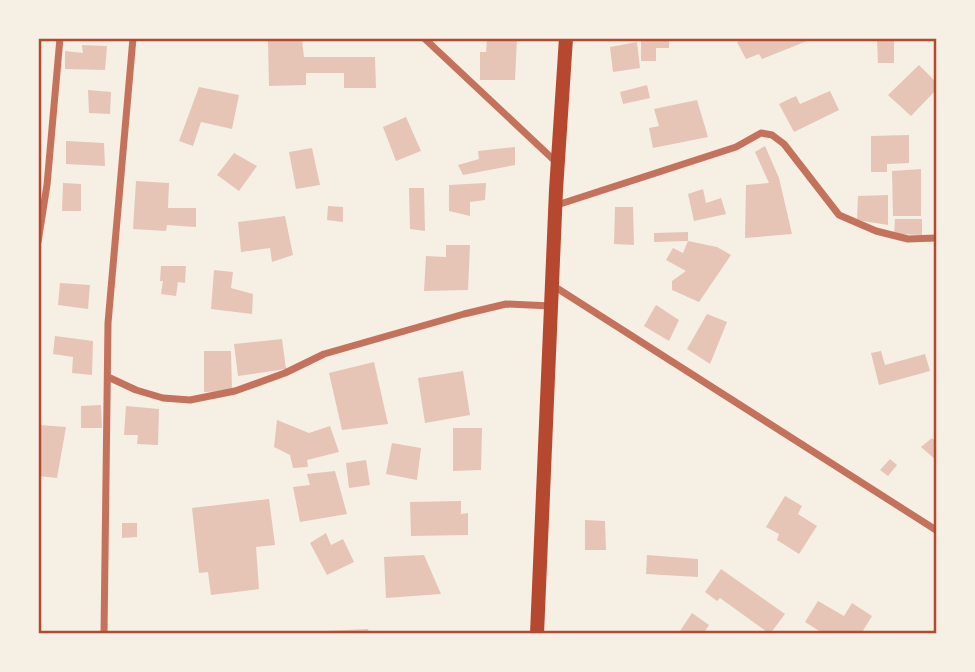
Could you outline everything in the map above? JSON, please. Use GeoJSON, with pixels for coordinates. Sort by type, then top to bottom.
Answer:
{"type":"FeatureCollection","features":[{"type":"Feature","properties":{"kind":"main road"},"geometry":{"type":"LineString","coordinates":[[537,634],[557,164],[566,38]]}},
{"type":"Feature","properties":{"kind":"street"},"geometry":{"type":"LineString","coordinates":[[38,242],[47,185],[60,38]]}},
{"type":"Feature","properties":{"kind":"street"},"geometry":{"type":"LineString","coordinates":[[104,634],[108,323],[133,38]]}},
{"type":"Feature","properties":{"kind":"street"},"geometry":{"type":"LineString","coordinates":[[424,38],[557,164]]}},
{"type":"Feature","properties":{"kind":"street"},"geometry":{"type":"LineString","coordinates":[[556,205],[736,147],[761,133],[772,135],[784,144],[839,215],[876,231],[908,239],[936,238]]}},
{"type":"Feature","properties":{"kind":"street"},"geometry":{"type":"LineString","coordinates":[[552,285],[936,530]]}},
{"type":"Feature","properties":{"kind":"street"},"geometry":{"type":"LineString","coordinates":[[108,377],[136,390],[163,398],[190,400],[235,391],[285,373],[324,354],[464,314],[506,304],[552,306]]}},
{"type":"Feature","properties":{"kind":"building"},"geometry":{"type":"Polygon","coordinates":[[[487,38],[517,38],[515,80],[480,80],[480,52],[486,52],[487,38]]]}},
{"type":"Feature","properties":{"kind":"building"},"geometry":{"type":"Polygon","coordinates":[[[641,38],[669,38],[669,48],[656,48],[656,61],[641,61],[641,38]]]}},
{"type":"Feature","properties":{"kind":"building"},"geometry":{"type":"Polygon","coordinates":[[[744,38],[812,39],[762,59],[759,54],[746,59],[737,42],[744,38]]]}},
{"type":"Feature","properties":{"kind":"building"},"geometry":{"type":"Polygon","coordinates":[[[877,38],[894,38],[894,63],[878,63],[877,38]]]}},
{"type":"Feature","properties":{"kind":"building"},"geometry":{"type":"Polygon","coordinates":[[[268,40],[302,40],[304,57],[375,57],[376,88],[344,88],[344,73],[306,73],[306,85],[269,86],[268,40]]]}},
{"type":"Feature","properties":{"kind":"building"},"geometry":{"type":"Polygon","coordinates":[[[637,42],[640,68],[613,72],[610,47],[637,42]]]}},
{"type":"Feature","properties":{"kind":"building"},"geometry":{"type":"Polygon","coordinates":[[[82,45],[107,46],[105,70],[65,69],[65,51],[83,53],[82,45]]]}},
{"type":"Feature","properties":{"kind":"building"},"geometry":{"type":"Polygon","coordinates":[[[919,65],[936,82],[936,90],[911,116],[888,95],[919,65]]]}},
{"type":"Feature","properties":{"kind":"building"},"geometry":{"type":"Polygon","coordinates":[[[647,85],[650,98],[623,104],[620,92],[647,85]]]}},
{"type":"Feature","properties":{"kind":"building"},"geometry":{"type":"Polygon","coordinates":[[[199,87],[239,95],[232,129],[201,122],[193,146],[179,141],[199,87]]]}},
{"type":"Feature","properties":{"kind":"building"},"geometry":{"type":"Polygon","coordinates":[[[88,90],[111,92],[110,114],[89,113],[88,90]]]}},
{"type":"Feature","properties":{"kind":"building"},"geometry":{"type":"Polygon","coordinates":[[[830,91],[839,110],[794,132],[779,104],[796,96],[800,104],[830,91]]]}},
{"type":"Feature","properties":{"kind":"building"},"geometry":{"type":"Polygon","coordinates":[[[697,100],[708,137],[653,148],[649,128],[659,126],[654,109],[697,100]]]}},
{"type":"Feature","properties":{"kind":"building"},"geometry":{"type":"Polygon","coordinates":[[[406,117],[421,151],[396,161],[383,127],[406,117]]]}},
{"type":"Feature","properties":{"kind":"building"},"geometry":{"type":"Polygon","coordinates":[[[909,135],[909,163],[887,164],[887,172],[871,172],[871,136],[909,135]]]}},
{"type":"Feature","properties":{"kind":"building"},"geometry":{"type":"Polygon","coordinates":[[[66,141],[104,143],[105,166],[66,164],[66,141]]]}},
{"type":"Feature","properties":{"kind":"building"},"geometry":{"type":"Polygon","coordinates":[[[765,146],[779,178],[792,234],[745,238],[746,185],[769,183],[755,152],[765,146]]]}},
{"type":"Feature","properties":{"kind":"building"},"geometry":{"type":"Polygon","coordinates":[[[515,147],[515,165],[463,175],[458,165],[479,159],[478,151],[515,147]]]}},
{"type":"Feature","properties":{"kind":"building"},"geometry":{"type":"Polygon","coordinates":[[[312,148],[320,185],[296,189],[289,152],[312,148]]]}},
{"type":"Feature","properties":{"kind":"building"},"geometry":{"type":"Polygon","coordinates":[[[234,153],[257,166],[239,191],[217,175],[234,153]]]}},
{"type":"Feature","properties":{"kind":"building"},"geometry":{"type":"Polygon","coordinates":[[[921,169],[921,216],[893,216],[892,171],[921,169]]]}},
{"type":"Feature","properties":{"kind":"building"},"geometry":{"type":"Polygon","coordinates":[[[136,181],[169,183],[168,208],[196,208],[196,227],[167,225],[166,231],[133,229],[136,181]]]}},
{"type":"Feature","properties":{"kind":"building"},"geometry":{"type":"Polygon","coordinates":[[[63,183],[81,184],[81,211],[62,211],[63,183]]]}},
{"type":"Feature","properties":{"kind":"building"},"geometry":{"type":"Polygon","coordinates":[[[486,183],[485,200],[470,202],[470,216],[449,211],[449,185],[486,183]]]}},
{"type":"Feature","properties":{"kind":"building"},"geometry":{"type":"Polygon","coordinates":[[[409,188],[424,188],[425,231],[410,229],[409,188]]]}},
{"type":"Feature","properties":{"kind":"building"},"geometry":{"type":"Polygon","coordinates":[[[703,189],[706,203],[721,198],[726,214],[694,221],[688,194],[703,189]]]}},
{"type":"Feature","properties":{"kind":"building"},"geometry":{"type":"Polygon","coordinates":[[[888,195],[888,225],[857,220],[858,196],[888,195]]]}},
{"type":"Feature","properties":{"kind":"building"},"geometry":{"type":"Polygon","coordinates":[[[328,206],[343,207],[343,222],[327,220],[328,206]]]}},
{"type":"Feature","properties":{"kind":"building"},"geometry":{"type":"Polygon","coordinates":[[[615,207],[633,207],[634,245],[614,244],[615,207]]]}},
{"type":"Feature","properties":{"kind":"building"},"geometry":{"type":"Polygon","coordinates":[[[285,216],[293,255],[272,262],[270,248],[241,252],[238,222],[285,216]]]}},
{"type":"Feature","properties":{"kind":"building"},"geometry":{"type":"Polygon","coordinates":[[[895,219],[922,219],[922,235],[894,234],[895,219]]]}},
{"type":"Feature","properties":{"kind":"building"},"geometry":{"type":"Polygon","coordinates":[[[688,232],[688,241],[654,242],[654,233],[688,232]]]}},
{"type":"Feature","properties":{"kind":"building"},"geometry":{"type":"Polygon","coordinates":[[[688,241],[717,247],[731,255],[699,302],[672,290],[672,281],[686,271],[666,260],[673,248],[683,253],[688,241]]]}},
{"type":"Feature","properties":{"kind":"building"},"geometry":{"type":"Polygon","coordinates":[[[446,245],[470,245],[468,290],[424,291],[426,256],[446,257],[446,245]]]}},
{"type":"Feature","properties":{"kind":"building"},"geometry":{"type":"Polygon","coordinates":[[[161,266],[186,266],[185,283],[178,282],[176,296],[161,294],[161,266]]]}},
{"type":"Feature","properties":{"kind":"building"},"geometry":{"type":"Polygon","coordinates":[[[214,270],[233,272],[231,288],[253,294],[252,314],[211,309],[214,270]]]}},
{"type":"Feature","properties":{"kind":"building"},"geometry":{"type":"Polygon","coordinates":[[[60,283],[90,285],[88,309],[58,305],[60,283]]]}},
{"type":"Feature","properties":{"kind":"building"},"geometry":{"type":"Polygon","coordinates":[[[656,305],[679,320],[669,341],[644,326],[656,305]]]}},
{"type":"Feature","properties":{"kind":"building"},"geometry":{"type":"Polygon","coordinates":[[[707,314],[727,322],[710,364],[687,349],[707,314]]]}},
{"type":"Feature","properties":{"kind":"building"},"geometry":{"type":"Polygon","coordinates":[[[55,336],[93,341],[92,375],[72,373],[73,357],[53,354],[55,336]]]}},
{"type":"Feature","properties":{"kind":"building"},"geometry":{"type":"Polygon","coordinates":[[[282,339],[286,369],[238,376],[234,344],[282,339]]]}},
{"type":"Feature","properties":{"kind":"building"},"geometry":{"type":"Polygon","coordinates":[[[204,351],[231,351],[232,391],[204,392],[204,351]]]}},
{"type":"Feature","properties":{"kind":"building"},"geometry":{"type":"Polygon","coordinates":[[[881,351],[885,365],[925,354],[930,371],[879,385],[871,353],[881,351]]]}},
{"type":"Feature","properties":{"kind":"building"},"geometry":{"type":"Polygon","coordinates":[[[374,362],[388,424],[342,430],[329,373],[374,362]]]}},
{"type":"Feature","properties":{"kind":"building"},"geometry":{"type":"Polygon","coordinates":[[[463,371],[470,415],[425,423],[418,378],[463,371]]]}},
{"type":"Feature","properties":{"kind":"building"},"geometry":{"type":"Polygon","coordinates":[[[101,405],[102,428],[81,428],[81,406],[101,405]]]}},
{"type":"Feature","properties":{"kind":"building"},"geometry":{"type":"Polygon","coordinates":[[[126,406],[159,409],[158,445],[137,444],[138,435],[124,435],[126,406]]]}},
{"type":"Feature","properties":{"kind":"building"},"geometry":{"type":"Polygon","coordinates":[[[277,420],[309,433],[330,426],[339,452],[307,460],[308,467],[293,468],[290,455],[274,447],[277,420]]]}},
{"type":"Feature","properties":{"kind":"building"},"geometry":{"type":"Polygon","coordinates":[[[38,425],[66,427],[57,478],[38,476],[38,425]]]}},
{"type":"Feature","properties":{"kind":"building"},"geometry":{"type":"Polygon","coordinates":[[[453,428],[482,428],[481,470],[453,471],[453,428]]]}},
{"type":"Feature","properties":{"kind":"building"},"geometry":{"type":"Polygon","coordinates":[[[932,438],[936,442],[936,460],[921,447],[932,438]]]}},
{"type":"Feature","properties":{"kind":"building"},"geometry":{"type":"Polygon","coordinates":[[[392,443],[421,448],[417,480],[386,474],[392,443]]]}},
{"type":"Feature","properties":{"kind":"building"},"geometry":{"type":"Polygon","coordinates":[[[890,459],[897,465],[888,476],[880,470],[890,459]]]}},
{"type":"Feature","properties":{"kind":"building"},"geometry":{"type":"Polygon","coordinates":[[[366,460],[370,485],[349,488],[346,463],[366,460]]]}},
{"type":"Feature","properties":{"kind":"building"},"geometry":{"type":"Polygon","coordinates":[[[335,471],[347,514],[300,522],[293,487],[310,485],[307,474],[335,471]]]}},
{"type":"Feature","properties":{"kind":"building"},"geometry":{"type":"Polygon","coordinates":[[[785,496],[802,506],[798,514],[817,526],[799,554],[777,540],[779,534],[766,527],[785,496]]]}},
{"type":"Feature","properties":{"kind":"building"},"geometry":{"type":"Polygon","coordinates":[[[269,499],[275,545],[256,547],[259,589],[211,595],[208,572],[199,573],[192,508],[269,499]]]}},
{"type":"Feature","properties":{"kind":"building"},"geometry":{"type":"Polygon","coordinates":[[[461,501],[461,514],[468,513],[468,535],[411,536],[410,502],[461,501]]]}},
{"type":"Feature","properties":{"kind":"building"},"geometry":{"type":"Polygon","coordinates":[[[585,520],[605,521],[606,550],[585,550],[585,520]]]}},
{"type":"Feature","properties":{"kind":"building"},"geometry":{"type":"Polygon","coordinates":[[[122,523],[137,523],[137,537],[122,538],[122,523]]]}},
{"type":"Feature","properties":{"kind":"building"},"geometry":{"type":"Polygon","coordinates":[[[326,533],[331,545],[343,539],[354,562],[327,575],[310,543],[326,533]]]}},
{"type":"Feature","properties":{"kind":"building"},"geometry":{"type":"Polygon","coordinates":[[[424,555],[441,594],[386,598],[384,557],[424,555]]]}},
{"type":"Feature","properties":{"kind":"building"},"geometry":{"type":"Polygon","coordinates":[[[647,555],[698,559],[698,577],[646,574],[647,555]]]}},
{"type":"Feature","properties":{"kind":"building"},"geometry":{"type":"Polygon","coordinates":[[[721,569],[785,614],[770,634],[720,598],[717,601],[705,592],[721,569]]]}},
{"type":"Feature","properties":{"kind":"building"},"geometry":{"type":"Polygon","coordinates":[[[818,601],[844,616],[852,603],[872,616],[861,634],[824,634],[805,622],[818,601]]]}},
{"type":"Feature","properties":{"kind":"building"},"geometry":{"type":"Polygon","coordinates":[[[692,613],[709,625],[703,634],[678,634],[692,613]]]}},
{"type":"Feature","properties":{"kind":"building"},"geometry":{"type":"Polygon","coordinates":[[[368,629],[369,634],[326,634],[326,631],[368,629]]]}}]}
